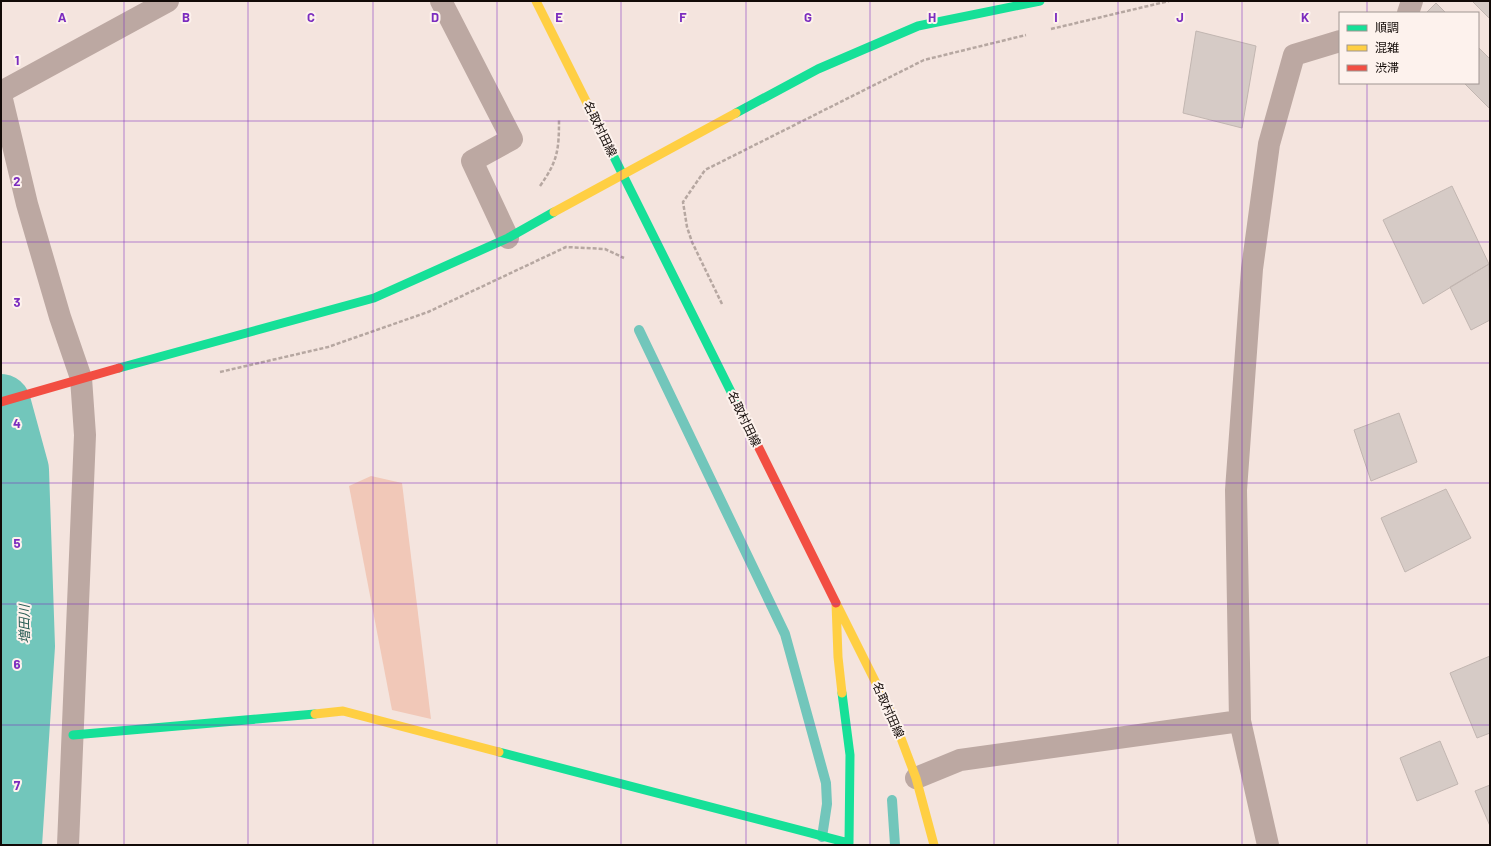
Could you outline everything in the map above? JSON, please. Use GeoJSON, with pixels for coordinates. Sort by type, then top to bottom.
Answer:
{"type":"FeatureCollection","features":[{"type":"Feature","properties":{"kind":"street"},"geometry":{"type":"LineString","coordinates":[[68,845],[85,435],[81,378],[60,317],[30,211],[1,94],[168,1]]}},
{"type":"Feature","properties":{"kind":"street"},"geometry":{"type":"LineString","coordinates":[[441,1],[512,139],[472,161],[508,238]]}},
{"type":"Feature","properties":{"kind":"street","name":"名取村田線"},"geometry":{"type":"LineString","coordinates":[[536,1],[893,717],[916,778],[934,845]]}},
{"type":"Feature","properties":{"kind":"street"},"geometry":{"type":"LineString","coordinates":[[1,402],[41,389],[374,298],[508,238],[622,174],[818,69],[918,26],[1040,1]]}},
{"type":"Feature","properties":{"kind":"street"},"geometry":{"type":"LineString","coordinates":[[1408,12],[1412,1]]}},
{"type":"Feature","properties":{"kind":"street"},"geometry":{"type":"LineString","coordinates":[[1268,845],[1240,722],[1236,490],[1252,269],[1269,144],[1294,55],[1339,41]]}},
{"type":"Feature","properties":{"kind":"street"},"geometry":{"type":"LineString","coordinates":[[73,735],[343,711],[849,843],[850,755],[838,657],[836,603]]}},
{"type":"Feature","properties":{"kind":"street"},"geometry":{"type":"LineString","coordinates":[[916,778],[960,760],[1240,722]]}},
{"type":"Feature","properties":{"kind":"path"},"geometry":{"type":"LineString","coordinates":[[1046,30],[1169,1]]}},
{"type":"Feature","properties":{"kind":"path"},"geometry":{"type":"LineString","coordinates":[[723,307],[692,242],[687,227],[683,202],[705,170],[924,60],[1031,34]]}},
{"type":"Feature","properties":{"kind":"path"},"geometry":{"type":"LineString","coordinates":[[538,190],[551,170],[559,148],[558,119]]}},
{"type":"Feature","properties":{"kind":"path"},"geometry":{"type":"LineString","coordinates":[[566,247],[605,249],[624,258]]}},
{"type":"Feature","properties":{"kind":"shaded area"},"geometry":{"type":"Polygon","coordinates":[[[371,476],[402,483],[431,719],[392,710],[349,486],[371,476]]]}},
{"type":"Feature","properties":{"kind":"building"},"geometry":{"type":"Polygon","coordinates":[[[1472,1],[1490,1],[1490,19],[1472,1]]]}},
{"type":"Feature","properties":{"kind":"building"},"geometry":{"type":"Polygon","coordinates":[[[1436,3],[1445,12],[1427,12],[1436,3]]]}},
{"type":"Feature","properties":{"kind":"building"},"geometry":{"type":"Polygon","coordinates":[[[1196,31],[1256,46],[1242,128],[1183,113],[1196,31]]]}},
{"type":"Feature","properties":{"kind":"building"},"geometry":{"type":"Polygon","coordinates":[[[1479,48],[1490,59],[1490,109],[1465,84],[1479,84],[1479,48]]]}},
{"type":"Feature","properties":{"kind":"building"},"geometry":{"type":"Polygon","coordinates":[[[1452,186],[1489,264],[1423,304],[1383,220],[1452,186]]]}},
{"type":"Feature","properties":{"kind":"building"},"geometry":{"type":"Polygon","coordinates":[[[1489,264],[1490,320],[1471,330],[1450,287],[1489,264]]]}},
{"type":"Feature","properties":{"kind":"building"},"geometry":{"type":"Polygon","coordinates":[[[1399,413],[1417,462],[1371,481],[1354,430],[1399,413]]]}},
{"type":"Feature","properties":{"kind":"building"},"geometry":{"type":"Polygon","coordinates":[[[1446,489],[1471,538],[1405,572],[1381,518],[1446,489]]]}},
{"type":"Feature","properties":{"kind":"building"},"geometry":{"type":"Polygon","coordinates":[[[1490,656],[1490,733],[1477,738],[1450,673],[1490,656]]]}},
{"type":"Feature","properties":{"kind":"building"},"geometry":{"type":"Polygon","coordinates":[[[1440,741],[1458,784],[1417,801],[1400,758],[1440,741]]]}},
{"type":"Feature","properties":{"kind":"building"},"geometry":{"type":"Polygon","coordinates":[[[1490,785],[1490,826],[1475,791],[1490,785]]]}},
{"type":"Feature","properties":{"kind":"waterway"},"geometry":{"type":"LineString","coordinates":[[639,330],[785,634],[826,783],[827,804],[822,837]]}},
{"type":"Feature","properties":{"kind":"waterway","name":"増田川"},"geometry":{"type":"LineString","coordinates":[[1,404],[19,470],[25,646],[12,845]]}},
{"type":"Feature","properties":{"kind":"waterway"},"geometry":{"type":"LineString","coordinates":[[892,800],[895,845]]}},
{"type":"Feature","properties":{"kind":"traffic: fast"},"geometry":{"type":"LineString","coordinates":[[736,113],[818,69],[918,26],[1040,1]]}},
{"type":"Feature","properties":{"kind":"traffic: fast"},"geometry":{"type":"LineString","coordinates":[[611,151],[753,436]]}},
{"type":"Feature","properties":{"kind":"traffic: fast"},"geometry":{"type":"LineString","coordinates":[[119,368],[374,298],[508,238],[554,212]]}},
{"type":"Feature","properties":{"kind":"traffic: fast"},"geometry":{"type":"LineString","coordinates":[[499,752],[849,843],[850,755],[842,693]]}},
{"type":"Feature","properties":{"kind":"traffic: fast"},"geometry":{"type":"LineString","coordinates":[[73,735],[315,714]]}},
{"type":"Feature","properties":{"kind":"traffic: slow"},"geometry":{"type":"LineString","coordinates":[[536,1],[611,151]]}},
{"type":"Feature","properties":{"kind":"traffic: slow"},"geometry":{"type":"LineString","coordinates":[[554,212],[736,113]]}},
{"type":"Feature","properties":{"kind":"traffic: slow"},"geometry":{"type":"LineString","coordinates":[[836,603],[893,717],[916,778],[934,845]]}},
{"type":"Feature","properties":{"kind":"traffic: slow"},"geometry":{"type":"LineString","coordinates":[[836,603],[838,657],[842,693]]}},
{"type":"Feature","properties":{"kind":"traffic: slow"},"geometry":{"type":"LineString","coordinates":[[315,714],[343,711],[499,752]]}},
{"type":"Feature","properties":{"kind":"traffic: jam"},"geometry":{"type":"LineString","coordinates":[[1,402],[119,368]]}},
{"type":"Feature","properties":{"kind":"traffic: jam"},"geometry":{"type":"LineString","coordinates":[[753,436],[836,603]]}}]}
